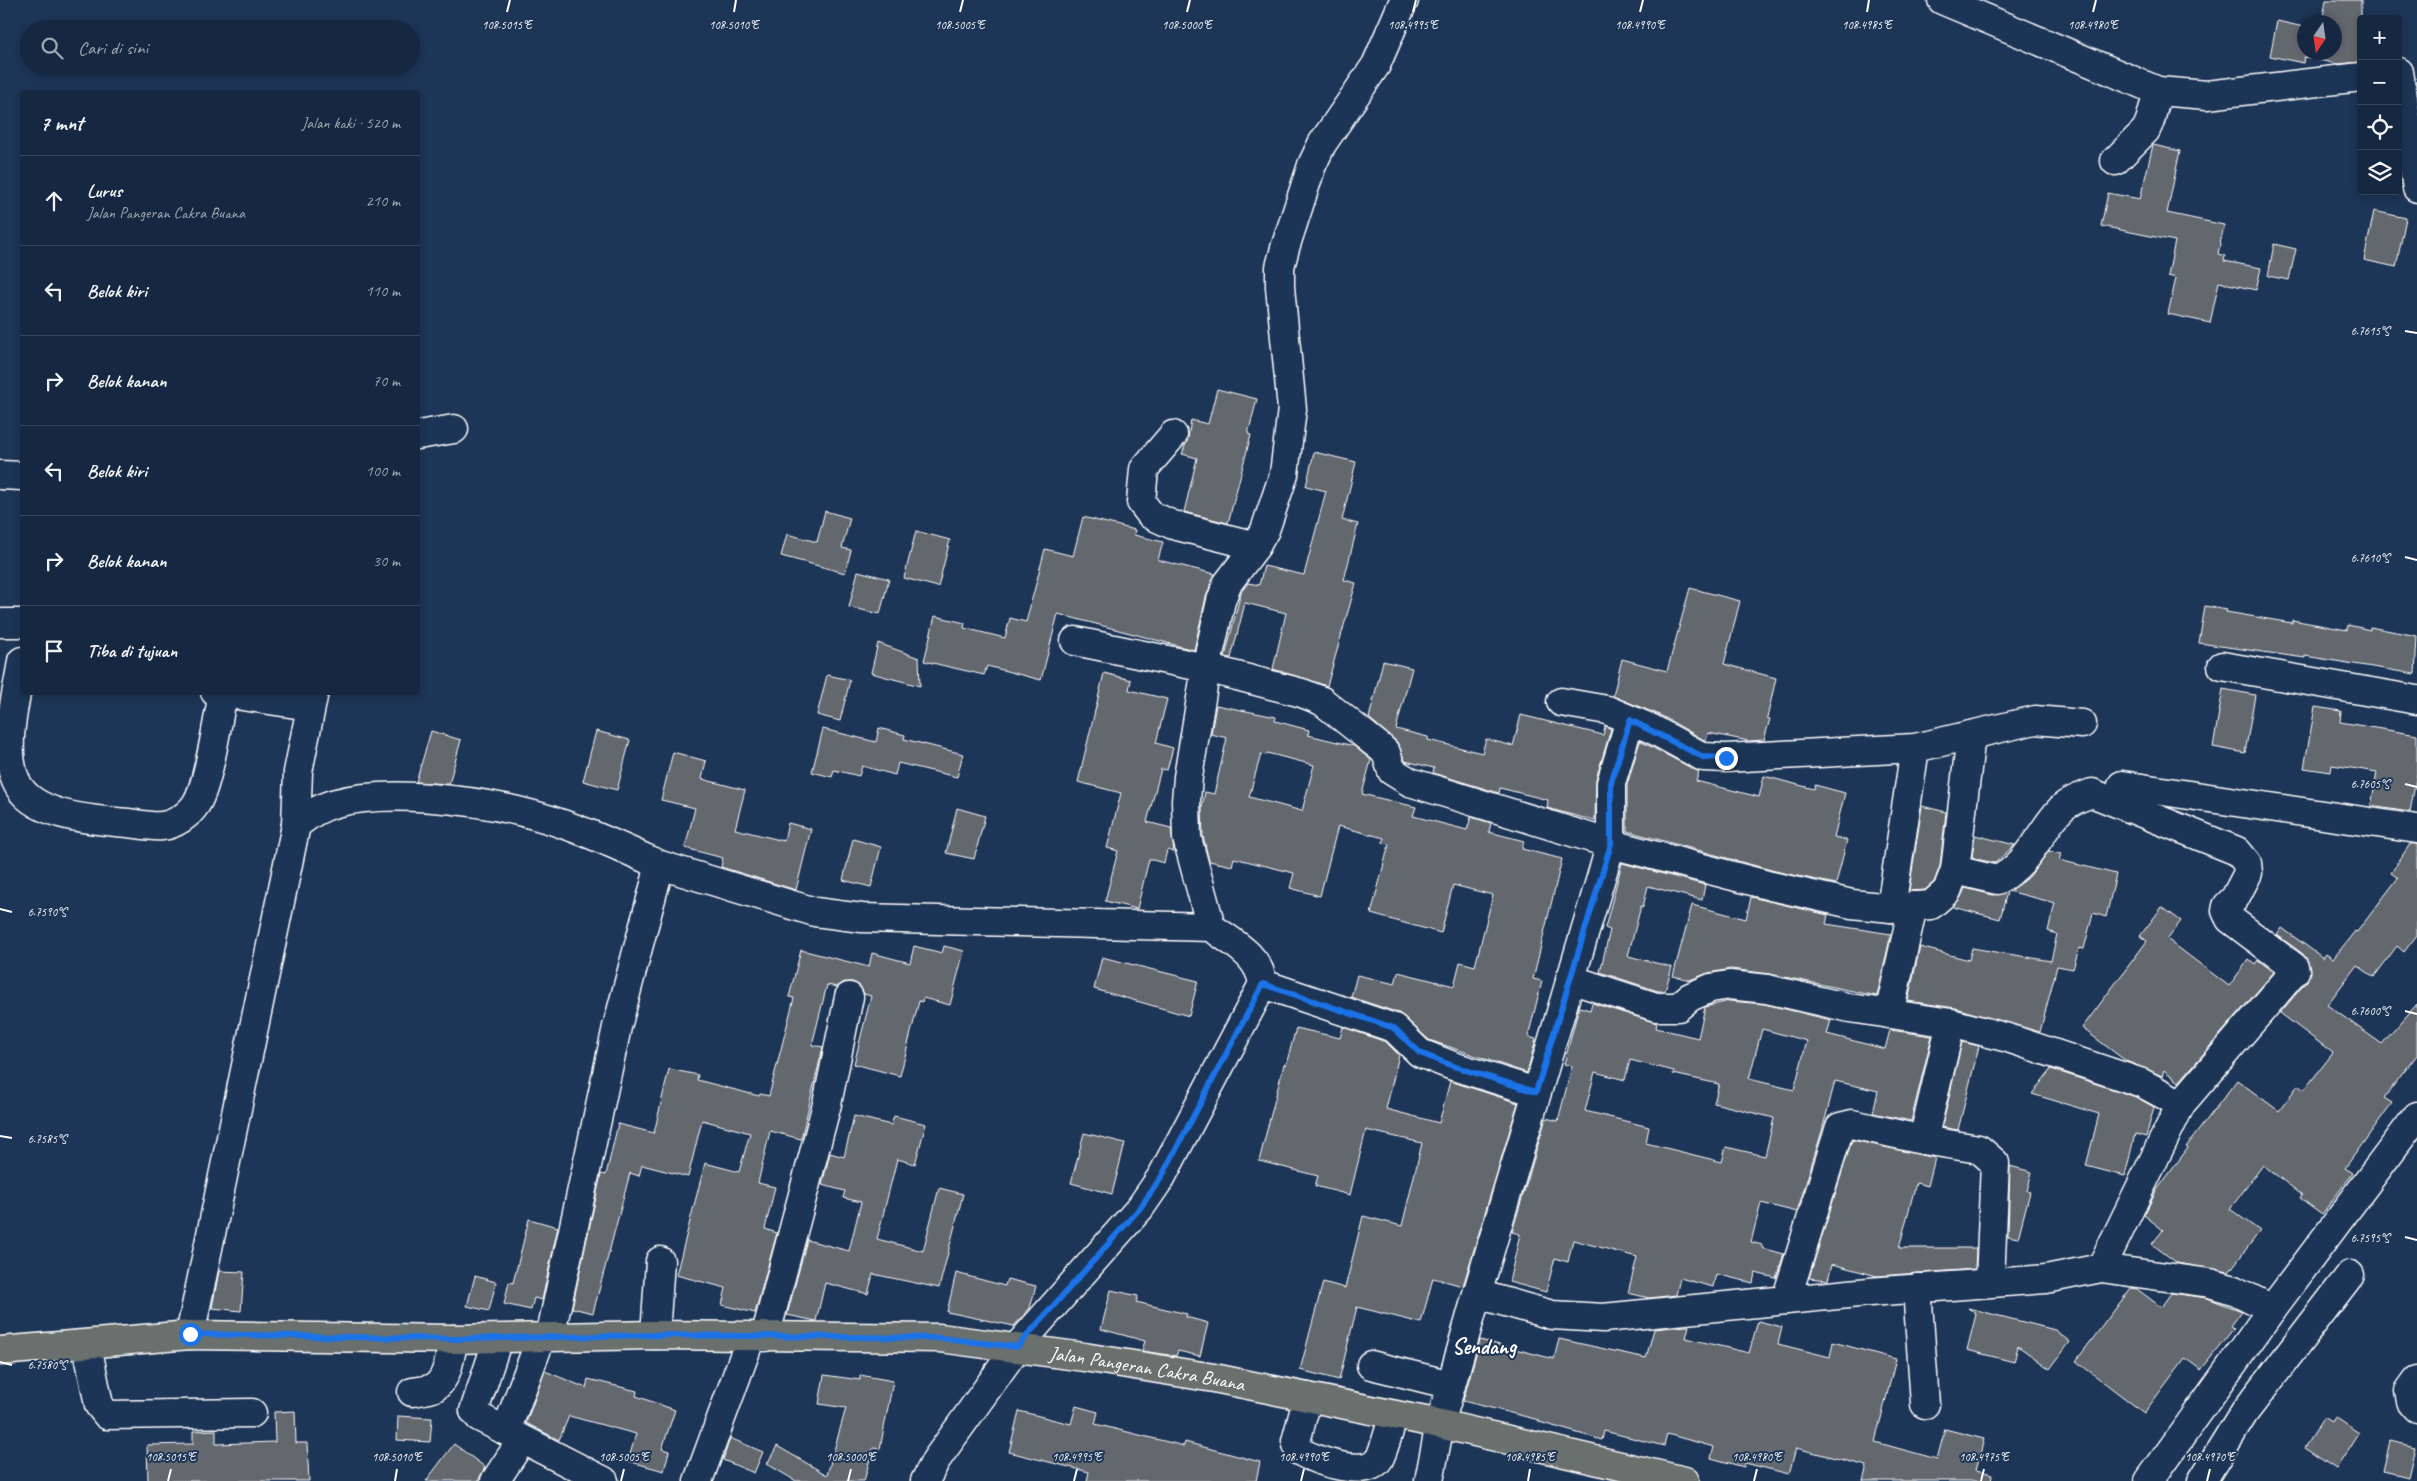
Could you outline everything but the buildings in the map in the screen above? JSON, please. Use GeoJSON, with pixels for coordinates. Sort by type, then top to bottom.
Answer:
{"type":"FeatureCollection","features":[{"type":"Feature","properties":{"kind":"main road","name":"Jalan Pangeran Cakra Buana"},"geometry":{"type":"LineString","coordinates":[[0,1352],[190,1334],[454,1339],[655,1335],[940,1338],[1017,1347],[1205,1377],[1440,1424],[1685,1481]]}},
{"type":"Feature","properties":{"kind":"street"},"geometry":{"type":"LineString","coordinates":[[1211,927],[1187,838],[1186,801],[1206,668],[1221,601],[1227,584],[1256,546],[1265,530],[1284,474],[1292,409],[1280,287],[1280,267],[1312,165],[1322,144],[1376,65],[1404,0]]}},
{"type":"Feature","properties":{"kind":"street"},"geometry":{"type":"LineString","coordinates":[[1942,0],[2158,91],[2206,94],[2357,77]]}},
{"type":"Feature","properties":{"kind":"street"},"geometry":{"type":"LineString","coordinates":[[2405,71],[2417,188]]}},
{"type":"Feature","properties":{"kind":"street"},"geometry":{"type":"LineString","coordinates":[[2114,161],[2146,130],[2158,91]]}},
{"type":"Feature","properties":{"kind":"street"},"geometry":{"type":"LineString","coordinates":[[420,435],[454,429]]}},
{"type":"Feature","properties":{"kind":"street"},"geometry":{"type":"LineString","coordinates":[[1173,435],[1144,469],[1141,502],[1151,516],[1173,524],[1256,546]]}},
{"type":"Feature","properties":{"kind":"street"},"geometry":{"type":"LineString","coordinates":[[0,475],[20,476]]}},
{"type":"Feature","properties":{"kind":"street"},"geometry":{"type":"LineString","coordinates":[[0,623],[20,623]]}},
{"type":"Feature","properties":{"kind":"street"},"geometry":{"type":"LineString","coordinates":[[1075,641],[1206,668],[1302,693],[1322,701],[1381,748],[1401,777],[1611,844],[1771,886],[1852,904],[1902,907],[1931,904],[1947,891],[1955,870],[1971,735]]}},
{"type":"Feature","properties":{"kind":"street"},"geometry":{"type":"LineString","coordinates":[[2222,666],[2417,700]]}},
{"type":"Feature","properties":{"kind":"street"},"geometry":{"type":"LineString","coordinates":[[20,675],[9,750],[16,782],[29,798],[51,810],[80,819],[162,826],[181,820],[196,805],[202,790],[219,695]]}},
{"type":"Feature","properties":{"kind":"street"},"geometry":{"type":"LineString","coordinates":[[190,1334],[296,825],[298,784],[312,699],[250,695]]}},
{"type":"Feature","properties":{"kind":"street"},"geometry":{"type":"LineString","coordinates":[[1561,702],[1607,710],[1703,757],[1726,758],[1915,748],[2035,720],[2082,724]]}},
{"type":"Feature","properties":{"kind":"street"},"geometry":{"type":"LineString","coordinates":[[1429,1481],[1440,1424],[1477,1294],[1611,844],[1611,783],[1630,720]]}},
{"type":"Feature","properties":{"kind":"street"},"geometry":{"type":"LineString","coordinates":[[1889,1014],[1902,907],[1915,748]]}},
{"type":"Feature","properties":{"kind":"street"},"geometry":{"type":"LineString","coordinates":[[2122,785],[2417,829]]}},
{"type":"Feature","properties":{"kind":"street"},"geometry":{"type":"LineString","coordinates":[[1955,870],[1998,880],[2013,873],[2062,808],[2077,798],[2092,793],[2237,851],[2247,863],[2248,873],[2236,898],[2227,906],[2226,911],[2230,919],[2294,966],[2295,971],[2181,1104],[2089,1270]]}},
{"type":"Feature","properties":{"kind":"street"},"geometry":{"type":"LineString","coordinates":[[296,825],[313,812],[334,803],[357,798],[415,798],[473,803],[518,811],[564,825],[660,864],[815,912],[862,918],[1211,927],[1250,955],[1261,971],[1263,984],[1162,1176],[1140,1208],[1017,1347],[936,1460],[925,1481]]}},
{"type":"Feature","properties":{"kind":"street"},"geometry":{"type":"LineString","coordinates":[[495,1481],[514,1436],[546,1338],[617,1027],[660,864]]}},
{"type":"Feature","properties":{"kind":"street"},"geometry":{"type":"LineString","coordinates":[[1570,979],[1656,1008],[1670,1009],[1678,1007],[1690,997],[1704,991],[1729,985],[1766,989],[1850,1008],[1951,1023],[2008,1038],[2142,1083],[2181,1104]]}},
{"type":"Feature","properties":{"kind":"street"},"geometry":{"type":"LineString","coordinates":[[1263,984],[1394,1028],[1420,1053],[1453,1066],[1536,1092]]}},
{"type":"Feature","properties":{"kind":"street"},"geometry":{"type":"LineString","coordinates":[[698,1481],[758,1337],[827,1104],[849,997]]}},
{"type":"Feature","properties":{"kind":"street"},"geometry":{"type":"LineString","coordinates":[[1922,1140],[1951,1023]]}},
{"type":"Feature","properties":{"kind":"street"},"geometry":{"type":"LineString","coordinates":[[2149,1481],[2272,1309],[2417,1116]]}},
{"type":"Feature","properties":{"kind":"street"},"geometry":{"type":"LineString","coordinates":[[1786,1300],[1840,1127],[1852,1124],[1922,1140],[1979,1150],[1995,1163],[1990,1282]]}},
{"type":"Feature","properties":{"kind":"street"},"geometry":{"type":"LineString","coordinates":[[655,1335],[660,1261]]}},
{"type":"Feature","properties":{"kind":"street"},"geometry":{"type":"LineString","coordinates":[[1477,1294],[1552,1315],[1603,1318],[1916,1288],[2046,1279],[2089,1270],[2179,1277],[2210,1283],[2234,1290],[2272,1309]]}},
{"type":"Feature","properties":{"kind":"street"},"geometry":{"type":"LineString","coordinates":[[2202,1481],[2244,1413],[2350,1275]]}},
{"type":"Feature","properties":{"kind":"street"},"geometry":{"type":"LineString","coordinates":[[1916,1288],[1925,1404]]}},
{"type":"Feature","properties":{"kind":"street"},"geometry":{"type":"LineString","coordinates":[[412,1392],[436,1386],[442,1380],[454,1339]]}},
{"type":"Feature","properties":{"kind":"street"},"geometry":{"type":"LineString","coordinates":[[498,1339],[474,1411],[479,1418],[604,1481]]}},
{"type":"Feature","properties":{"kind":"street"},"geometry":{"type":"LineString","coordinates":[[87,1345],[99,1405],[108,1415],[252,1413]]}},
{"type":"Feature","properties":{"kind":"street"},"geometry":{"type":"LineString","coordinates":[[1371,1365],[1451,1385]]}},
{"type":"Feature","properties":{"kind":"street"},"geometry":{"type":"LineString","coordinates":[[2417,1380],[2409,1391],[2411,1401],[2417,1408]]}},
{"type":"Feature","properties":{"kind":"street"},"geometry":{"type":"LineString","coordinates":[[2212,1393],[2244,1413]]}},
{"type":"Feature","properties":{"kind":"street"},"geometry":{"type":"LineString","coordinates":[[1308,1397],[1296,1441],[1299,1451],[1312,1458],[1354,1468],[1369,1468],[1379,1459],[1394,1415]]}},
{"type":"Feature","properties":{"kind":"district","name":"Sendang"},"geometry":{"type":"Point","coordinates":[1484,1347]}},
{"type":"Feature","properties":{"kind":"route"},"geometry":{"type":"LineString","coordinates":[[190,1334],[454,1339],[655,1335],[940,1338],[1017,1347],[1140,1208],[1162,1176],[1237,1029],[1263,984],[1394,1028],[1420,1053],[1453,1066],[1536,1092],[1611,844],[1611,783],[1630,720],[1703,757],[1726,758]]}}]}
